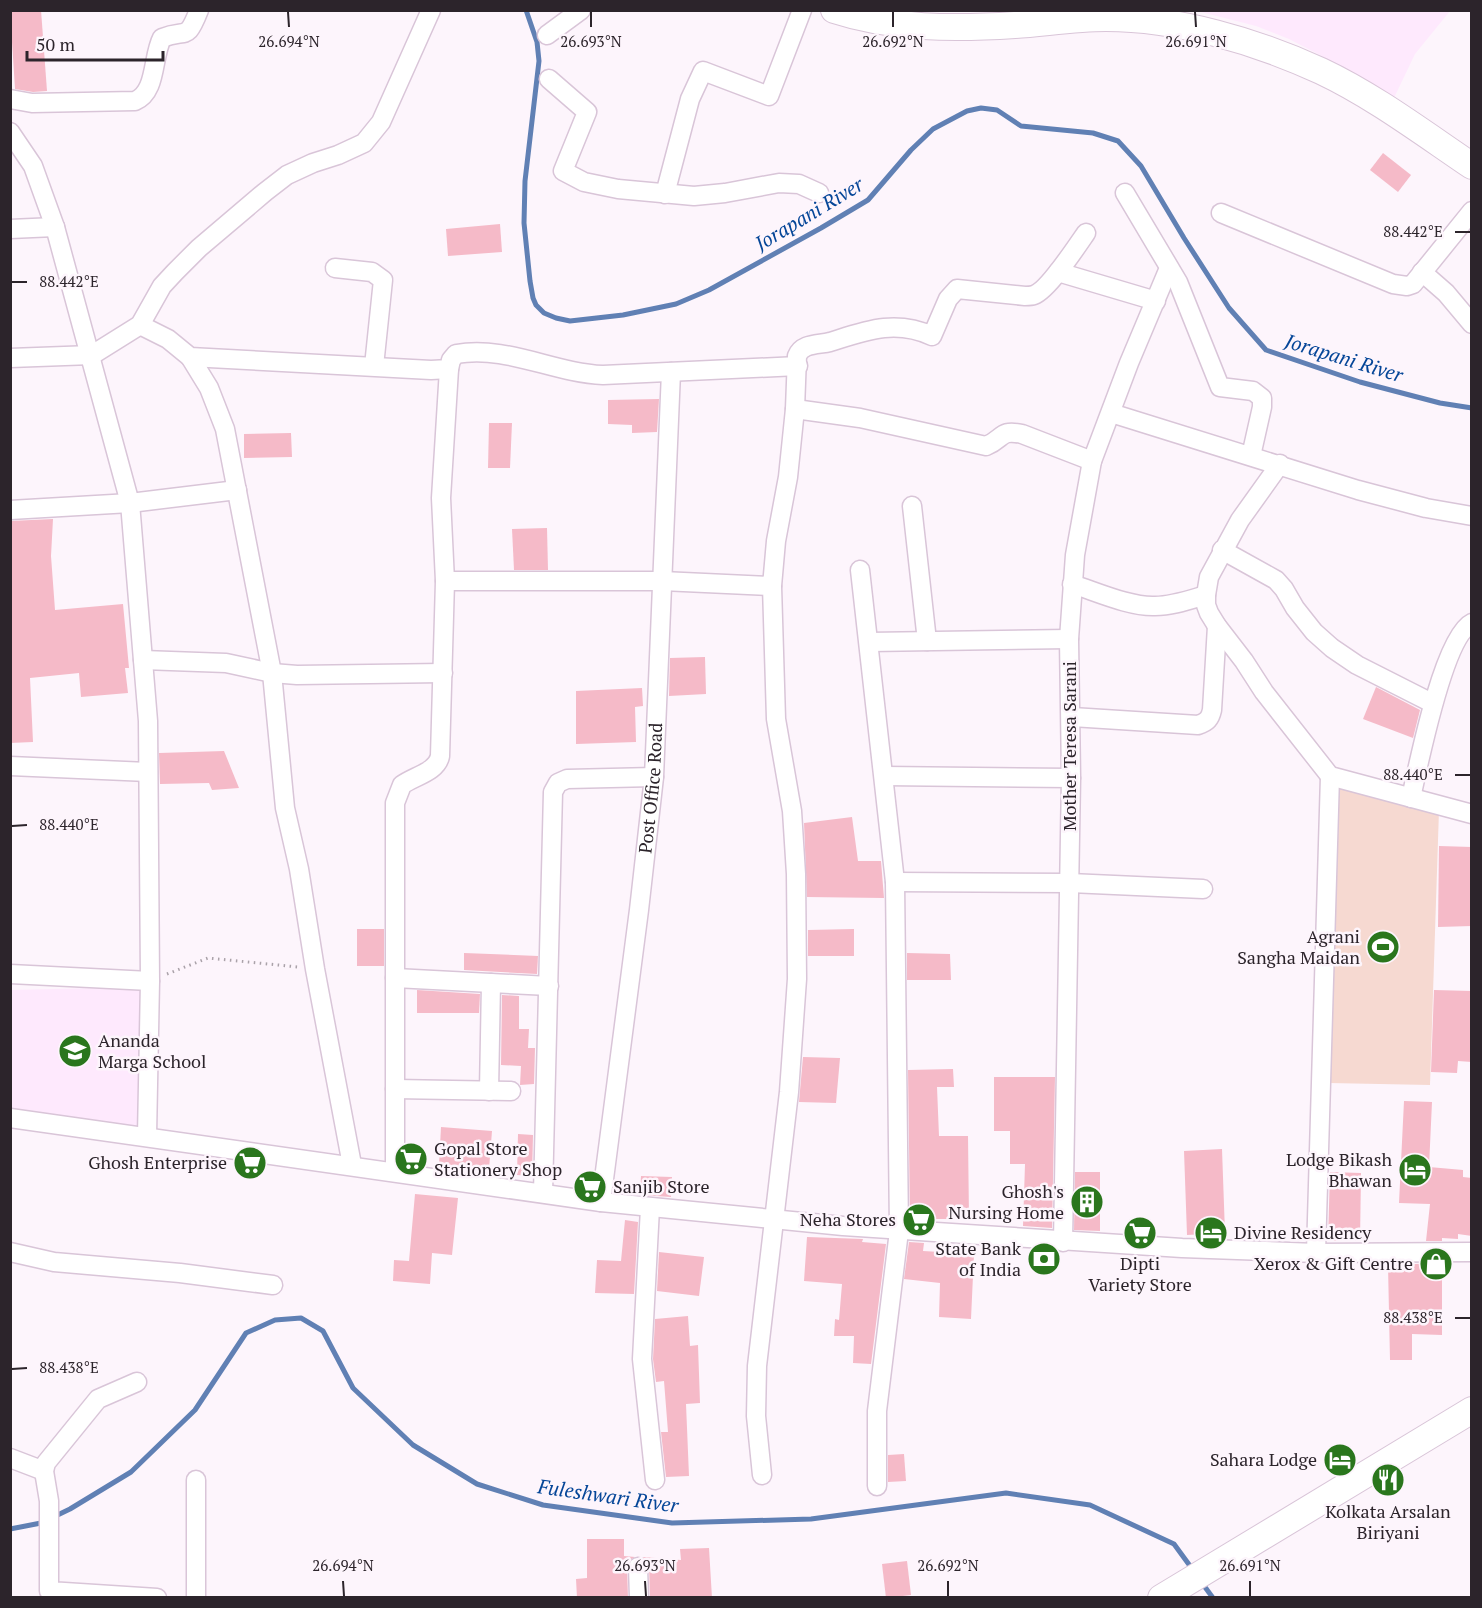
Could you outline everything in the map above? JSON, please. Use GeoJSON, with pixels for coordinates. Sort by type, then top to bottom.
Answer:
{"type":"FeatureCollection","features":[{"type":"Feature","properties":{"kind":"street"},"geometry":{"type":"LineString","coordinates":[[10,99],[32,103],[135,101],[143,97],[148,90],[158,45],[162,38],[186,34],[199,10]]}},
{"type":"Feature","properties":{"kind":"street"},"geometry":{"type":"LineString","coordinates":[[10,358],[92,355],[140,325],[162,286],[198,248],[287,175],[364,143],[381,122],[431,10]]}},
{"type":"Feature","properties":{"kind":"street"},"geometry":{"type":"LineString","coordinates":[[548,35],[581,10]]}},
{"type":"Feature","properties":{"kind":"street"},"geometry":{"type":"LineString","coordinates":[[666,194],[690,99],[703,71],[769,96],[802,10]]}},
{"type":"Feature","properties":{"kind":"street"},"geometry":{"type":"LineString","coordinates":[[834,10],[878,21],[930,27],[1013,25],[1106,18],[1170,23],[1239,41],[1322,72],[1372,100],[1472,166]]}},
{"type":"Feature","properties":{"kind":"street"},"geometry":{"type":"LineString","coordinates":[[549,79],[587,112],[563,171],[584,182],[618,189],[694,196],[725,194],[779,183],[799,184],[819,193]]}},
{"type":"Feature","properties":{"kind":"street"},"geometry":{"type":"LineString","coordinates":[[10,132],[33,166],[55,227],[92,355],[130,503],[148,721],[150,981],[147,1136]]}},
{"type":"Feature","properties":{"kind":"street"},"geometry":{"type":"LineString","coordinates":[[1125,193],[1178,282],[1220,387],[1253,391],[1262,398],[1251,456]]}},
{"type":"Feature","properties":{"kind":"street"},"geometry":{"type":"LineString","coordinates":[[1221,213],[1393,284],[1407,286],[1413,284],[1472,211]]}},
{"type":"Feature","properties":{"kind":"street"},"geometry":{"type":"LineString","coordinates":[[10,229],[55,227]]}},
{"type":"Feature","properties":{"kind":"street"},"geometry":{"type":"LineString","coordinates":[[762,1475],[756,1416],[757,1366],[789,1092],[797,979],[793,821],[776,719],[772,586],[776,541],[788,477],[795,409],[797,356],[803,347],[880,327],[900,327],[932,336],[948,299],[957,289],[1024,296],[1035,295],[1058,272],[1086,233]]}},
{"type":"Feature","properties":{"kind":"street"},"geometry":{"type":"LineString","coordinates":[[335,268],[372,272],[383,280],[374,366]]}},
{"type":"Feature","properties":{"kind":"street","name":"Mother Teresa Sarani"},"geometry":{"type":"LineString","coordinates":[[1063,1242],[1072,717],[1069,639],[1075,555],[1092,461],[1129,363],[1169,268]]}},
{"type":"Feature","properties":{"kind":"street"},"geometry":{"type":"LineString","coordinates":[[1058,272],[1156,301]]}},
{"type":"Feature","properties":{"kind":"street"},"geometry":{"type":"LineString","coordinates":[[1422,272],[1446,293],[1472,324]]}},
{"type":"Feature","properties":{"kind":"street"},"geometry":{"type":"LineString","coordinates":[[140,325],[168,339],[190,357],[209,388],[225,429],[272,673],[285,808],[352,1165]]}},
{"type":"Feature","properties":{"kind":"street"},"geometry":{"type":"LineString","coordinates":[[395,1172],[395,803],[402,785],[439,762],[445,581],[441,489],[451,360],[456,354],[467,352],[499,354],[531,359],[590,374],[798,366]]}},
{"type":"Feature","properties":{"kind":"street"},"geometry":{"type":"LineString","coordinates":[[190,357],[449,369]]}},
{"type":"Feature","properties":{"kind":"street","name":"Post Office Road"},"geometry":{"type":"LineString","coordinates":[[601,1202],[654,777],[671,372]]}},
{"type":"Feature","properties":{"kind":"street"},"geometry":{"type":"LineString","coordinates":[[795,409],[860,418],[986,446],[994,443],[1003,434],[1011,432],[1022,434],[1092,461]]}},
{"type":"Feature","properties":{"kind":"street"},"geometry":{"type":"LineString","coordinates":[[1111,413],[1358,490],[1415,505],[1472,516]]}},
{"type":"Feature","properties":{"kind":"street"},"geometry":{"type":"LineString","coordinates":[[1280,464],[1240,520],[1209,577],[1206,605],[1216,626],[1330,776],[1472,814]]}},
{"type":"Feature","properties":{"kind":"street"},"geometry":{"type":"LineString","coordinates":[[10,510],[130,503],[237,490]]}},
{"type":"Feature","properties":{"kind":"street"},"geometry":{"type":"LineString","coordinates":[[912,506],[927,641]]}},
{"type":"Feature","properties":{"kind":"street"},"geometry":{"type":"LineString","coordinates":[[1222,550],[1276,580],[1314,632],[1332,648],[1357,665],[1432,703]]}},
{"type":"Feature","properties":{"kind":"street"},"geometry":{"type":"LineString","coordinates":[[860,570],[895,882],[899,1232],[877,1411],[877,1486]]}},
{"type":"Feature","properties":{"kind":"street"},"geometry":{"type":"LineString","coordinates":[[445,581],[662,581],[772,586]]}},
{"type":"Feature","properties":{"kind":"street"},"geometry":{"type":"LineString","coordinates":[[1072,584],[1134,603],[1154,606],[1175,604],[1206,595]]}},
{"type":"Feature","properties":{"kind":"street"},"geometry":{"type":"LineString","coordinates":[[1411,798],[1432,703],[1456,642],[1466,625],[1472,623]]}},
{"type":"Feature","properties":{"kind":"street"},"geometry":{"type":"LineString","coordinates":[[1072,717],[1198,725],[1205,723],[1210,718],[1212,710],[1216,626]]}},
{"type":"Feature","properties":{"kind":"street"},"geometry":{"type":"LineString","coordinates":[[869,642],[1069,639]]}},
{"type":"Feature","properties":{"kind":"street"},"geometry":{"type":"LineString","coordinates":[[143,660],[226,663],[272,673],[297,675],[443,673]]}},
{"type":"Feature","properties":{"kind":"street"},"geometry":{"type":"LineString","coordinates":[[10,766],[148,772]]}},
{"type":"Feature","properties":{"kind":"street"},"geometry":{"type":"LineString","coordinates":[[884,776],[1071,778]]}},
{"type":"Feature","properties":{"kind":"street"},"geometry":{"type":"LineString","coordinates":[[1316,1253],[1330,776]]}},
{"type":"Feature","properties":{"kind":"street"},"geometry":{"type":"LineString","coordinates":[[543,1193],[553,792],[558,783],[567,779],[654,777]]}},
{"type":"Feature","properties":{"kind":"street"},"geometry":{"type":"LineString","coordinates":[[895,882],[1070,883],[1203,889]]}},
{"type":"Feature","properties":{"kind":"street"},"geometry":{"type":"LineString","coordinates":[[10,974],[150,981]]}},
{"type":"Feature","properties":{"kind":"street"},"geometry":{"type":"LineString","coordinates":[[395,978],[549,986]]}},
{"type":"Feature","properties":{"kind":"street"},"geometry":{"type":"LineString","coordinates":[[489,1091],[491,983]]}},
{"type":"Feature","properties":{"kind":"street"},"geometry":{"type":"LineString","coordinates":[[395,1089],[511,1091]]}},
{"type":"Feature","properties":{"kind":"street"},"geometry":{"type":"LineString","coordinates":[[10,1118],[601,1202],[899,1232],[1316,1253],[1472,1252]]}},
{"type":"Feature","properties":{"kind":"street"},"geometry":{"type":"LineString","coordinates":[[650,1208],[642,1359],[655,1480]]}},
{"type":"Feature","properties":{"kind":"street"},"geometry":{"type":"LineString","coordinates":[[10,1252],[54,1262],[180,1273],[273,1285]]}},
{"type":"Feature","properties":{"kind":"street"},"geometry":{"type":"LineString","coordinates":[[137,1382],[98,1399],[46,1463],[44,1471],[49,1502],[49,1594],[157,1598]]}},
{"type":"Feature","properties":{"kind":"street"},"geometry":{"type":"LineString","coordinates":[[1161,1598],[1472,1410]]}},
{"type":"Feature","properties":{"kind":"street"},"geometry":{"type":"LineString","coordinates":[[10,1458],[44,1471]]}},
{"type":"Feature","properties":{"kind":"street"},"geometry":{"type":"LineString","coordinates":[[196,1480],[196,1598]]}},
{"type":"Feature","properties":{"kind":"street"},"geometry":{"type":"LineString","coordinates":[[638,1567],[639,1598]]}},
{"type":"Feature","properties":{"kind":"path"},"geometry":{"type":"LineString","coordinates":[[150,981],[208,958],[315,969]]}},
{"type":"Feature","properties":{"kind":"shaded area"},"geometry":{"type":"Polygon","coordinates":[[[1197,11],[1450,11],[1415,54],[1393,100],[1320,55],[1289,39],[1256,26],[1197,11]]]}},
{"type":"Feature","properties":{"kind":"shaded area","name":"Agrani Sangha Maidan"},"geometry":{"type":"Polygon","coordinates":[[[1335,786],[1439,810],[1430,1085],[1329,1083],[1335,786]]]}},
{"type":"Feature","properties":{"kind":"shaded area","name":"Ananda Marga School"},"geometry":{"type":"Polygon","coordinates":[[[141,987],[137,1128],[11,1113],[10,990],[141,987]]]}},
{"type":"Feature","properties":{"kind":"building"},"geometry":{"type":"Polygon","coordinates":[[[10,10],[41,10],[47,91],[33,92],[15,89],[10,10]]]}},
{"type":"Feature","properties":{"kind":"building"},"geometry":{"type":"Polygon","coordinates":[[[1383,153],[1411,175],[1398,192],[1370,170],[1383,153]]]}},
{"type":"Feature","properties":{"kind":"building"},"geometry":{"type":"Polygon","coordinates":[[[500,224],[502,252],[448,256],[446,229],[500,224]]]}},
{"type":"Feature","properties":{"kind":"building"},"geometry":{"type":"Polygon","coordinates":[[[659,399],[657,432],[632,433],[632,425],[608,424],[608,400],[659,399]]]}},
{"type":"Feature","properties":{"kind":"building"},"geometry":{"type":"Polygon","coordinates":[[[489,423],[512,423],[510,468],[488,468],[489,423]]]}},
{"type":"Feature","properties":{"kind":"building"},"geometry":{"type":"Polygon","coordinates":[[[291,433],[292,457],[244,458],[244,434],[291,433]]]}},
{"type":"Feature","properties":{"kind":"building"},"geometry":{"type":"Polygon","coordinates":[[[53,519],[51,556],[55,610],[123,604],[129,668],[125,668],[128,693],[81,697],[79,673],[30,678],[33,742],[10,743],[10,521],[53,519]]]}},
{"type":"Feature","properties":{"kind":"building"},"geometry":{"type":"Polygon","coordinates":[[[547,528],[548,570],[514,570],[512,529],[547,528]]]}},
{"type":"Feature","properties":{"kind":"building"},"geometry":{"type":"Polygon","coordinates":[[[705,657],[706,694],[669,696],[670,658],[705,657]]]}},
{"type":"Feature","properties":{"kind":"building"},"geometry":{"type":"Polygon","coordinates":[[[1376,687],[1420,710],[1413,738],[1363,719],[1376,687]]]}},
{"type":"Feature","properties":{"kind":"building"},"geometry":{"type":"Polygon","coordinates":[[[642,688],[643,706],[635,707],[636,742],[576,744],[576,691],[642,688]]]}},
{"type":"Feature","properties":{"kind":"building"},"geometry":{"type":"Polygon","coordinates":[[[224,751],[239,788],[212,790],[209,783],[160,784],[159,753],[224,751]]]}},
{"type":"Feature","properties":{"kind":"building"},"geometry":{"type":"Polygon","coordinates":[[[852,817],[858,861],[881,861],[884,898],[807,897],[804,823],[852,817]]]}},
{"type":"Feature","properties":{"kind":"building"},"geometry":{"type":"Polygon","coordinates":[[[1439,846],[1472,847],[1472,926],[1438,927],[1439,846]]]}},
{"type":"Feature","properties":{"kind":"building"},"geometry":{"type":"Polygon","coordinates":[[[357,929],[384,929],[384,966],[357,966],[357,929]]]}},
{"type":"Feature","properties":{"kind":"building"},"geometry":{"type":"Polygon","coordinates":[[[854,929],[854,956],[808,956],[808,930],[854,929]]]}},
{"type":"Feature","properties":{"kind":"building"},"geometry":{"type":"Polygon","coordinates":[[[464,953],[538,956],[537,974],[464,970],[464,953]]]}},
{"type":"Feature","properties":{"kind":"building"},"geometry":{"type":"Polygon","coordinates":[[[907,953],[950,954],[951,980],[907,980],[907,953]]]}},
{"type":"Feature","properties":{"kind":"building"},"geometry":{"type":"Polygon","coordinates":[[[417,990],[480,994],[479,1013],[417,1013],[417,990]]]}},
{"type":"Feature","properties":{"kind":"building"},"geometry":{"type":"Polygon","coordinates":[[[1434,990],[1472,991],[1472,1062],[1458,1061],[1457,1073],[1431,1072],[1434,990]]]}},
{"type":"Feature","properties":{"kind":"building"},"geometry":{"type":"Polygon","coordinates":[[[502,995],[519,996],[519,1029],[529,1029],[528,1048],[535,1048],[534,1084],[520,1085],[521,1066],[501,1065],[502,995]]]}},
{"type":"Feature","properties":{"kind":"building"},"geometry":{"type":"Polygon","coordinates":[[[803,1057],[840,1058],[836,1103],[799,1102],[803,1057]]]}},
{"type":"Feature","properties":{"kind":"building"},"geometry":{"type":"Polygon","coordinates":[[[953,1069],[954,1087],[937,1087],[939,1136],[968,1136],[969,1219],[910,1219],[908,1070],[953,1069]]]}},
{"type":"Feature","properties":{"kind":"building"},"geometry":{"type":"Polygon","coordinates":[[[994,1077],[1055,1077],[1052,1228],[1023,1226],[1025,1164],[1010,1164],[1010,1131],[994,1131],[994,1077]]]}},
{"type":"Feature","properties":{"kind":"building"},"geometry":{"type":"Polygon","coordinates":[[[1404,1101],[1432,1102],[1429,1167],[1463,1170],[1463,1177],[1472,1178],[1472,1236],[1458,1234],[1458,1239],[1442,1238],[1442,1241],[1426,1241],[1430,1204],[1399,1203],[1404,1101]]]}},
{"type":"Feature","properties":{"kind":"building"},"geometry":{"type":"Polygon","coordinates":[[[441,1127],[492,1131],[489,1169],[439,1165],[441,1127]]]}},
{"type":"Feature","properties":{"kind":"building"},"geometry":{"type":"Polygon","coordinates":[[[518,1134],[533,1135],[532,1176],[517,1175],[518,1134]]]}},
{"type":"Feature","properties":{"kind":"building"},"geometry":{"type":"Polygon","coordinates":[[[1222,1149],[1225,1233],[1187,1235],[1184,1151],[1222,1149]]]}},
{"type":"Feature","properties":{"kind":"building","name":"Ghosh's Nursing Home"},"geometry":{"type":"Polygon","coordinates":[[[1075,1172],[1100,1172],[1100,1231],[1074,1230],[1075,1172]]]}},
{"type":"Feature","properties":{"kind":"building"},"geometry":{"type":"Polygon","coordinates":[[[1330,1172],[1361,1173],[1360,1241],[1328,1241],[1330,1172]]]}},
{"type":"Feature","properties":{"kind":"building"},"geometry":{"type":"Polygon","coordinates":[[[641,1176],[672,1177],[671,1197],[640,1195],[641,1176]]]}},
{"type":"Feature","properties":{"kind":"building"},"geometry":{"type":"Polygon","coordinates":[[[415,1194],[458,1198],[452,1255],[432,1253],[430,1284],[393,1281],[394,1260],[409,1261],[415,1194]]]}},
{"type":"Feature","properties":{"kind":"building"},"geometry":{"type":"Polygon","coordinates":[[[625,1220],[638,1222],[634,1294],[595,1293],[597,1260],[621,1261],[625,1220]]]}},
{"type":"Feature","properties":{"kind":"building"},"geometry":{"type":"Polygon","coordinates":[[[807,1237],[863,1239],[862,1242],[886,1244],[871,1364],[853,1363],[854,1336],[834,1336],[835,1319],[839,1320],[842,1284],[804,1281],[807,1237]]]}},
{"type":"Feature","properties":{"kind":"building"},"geometry":{"type":"Polygon","coordinates":[[[909,1242],[924,1243],[923,1251],[974,1254],[971,1319],[939,1317],[940,1283],[904,1279],[909,1242]]]}},
{"type":"Feature","properties":{"kind":"building"},"geometry":{"type":"Polygon","coordinates":[[[659,1252],[704,1257],[699,1296],[657,1291],[659,1252]]]}},
{"type":"Feature","properties":{"kind":"building"},"geometry":{"type":"Polygon","coordinates":[[[1442,1263],[1442,1335],[1412,1334],[1412,1360],[1390,1360],[1388,1265],[1442,1263]]]}},
{"type":"Feature","properties":{"kind":"building"},"geometry":{"type":"Polygon","coordinates":[[[688,1316],[690,1346],[698,1345],[700,1403],[686,1404],[689,1476],[666,1477],[661,1432],[668,1432],[664,1381],[656,1382],[653,1359],[655,1319],[688,1316]]]}},
{"type":"Feature","properties":{"kind":"building"},"geometry":{"type":"Polygon","coordinates":[[[904,1454],[906,1481],[888,1482],[888,1455],[904,1454]]]}},
{"type":"Feature","properties":{"kind":"building"},"geometry":{"type":"Polygon","coordinates":[[[587,1539],[624,1539],[624,1556],[635,1557],[628,1561],[628,1598],[577,1598],[576,1579],[587,1578],[587,1539]]]}},
{"type":"Feature","properties":{"kind":"building"},"geometry":{"type":"Polygon","coordinates":[[[709,1548],[712,1598],[650,1598],[649,1566],[643,1557],[681,1560],[680,1549],[709,1548]]]}},
{"type":"Feature","properties":{"kind":"building"},"geometry":{"type":"Polygon","coordinates":[[[907,1561],[911,1595],[886,1598],[882,1564],[907,1561]]]}},
{"type":"Feature","properties":{"kind":"waterway","name":"Jorapani River"},"geometry":{"type":"LineString","coordinates":[[526,10],[537,42],[539,61],[525,181],[524,223],[533,298],[544,313],[570,321],[623,315],[676,304],[709,290],[868,200],[911,150],[933,129],[967,111],[981,108],[997,110],[1021,126],[1093,133],[1118,141],[1141,166],[1229,308],[1266,350],[1360,382],[1440,403],[1472,408]]}},
{"type":"Feature","properties":{"kind":"waterway","name":"Fuleshwari River"},"geometry":{"type":"LineString","coordinates":[[10,1529],[41,1523],[70,1509],[131,1472],[195,1410],[246,1333],[275,1320],[301,1318],[323,1331],[353,1388],[413,1445],[477,1484],[543,1505],[672,1523],[811,1519],[1006,1493],[1090,1505],[1174,1544],[1193,1570]]}},
{"type":"Feature","properties":{"kind":"waterway","name":"Fuleshwari River"},"geometry":{"type":"LineString","coordinates":[[1202,1583],[1213,1598]]}},
{"type":"Feature","properties":{"kind":"place","name":"Agrani Sangha Maidan"},"geometry":{"type":"Point","coordinates":[1383,947]}},
{"type":"Feature","properties":{"kind":"place","name":"Ananda Marga School"},"geometry":{"type":"Point","coordinates":[75,1051]}},
{"type":"Feature","properties":{"kind":"place","name":"Gopal Store Stationery Shop"},"geometry":{"type":"Point","coordinates":[411,1159]}},
{"type":"Feature","properties":{"kind":"place","name":"Ghosh Enterprise"},"geometry":{"type":"Point","coordinates":[250,1163]}},
{"type":"Feature","properties":{"kind":"place","name":"Lodge Bikash Bhawan"},"geometry":{"type":"Point","coordinates":[1415,1170]}},
{"type":"Feature","properties":{"kind":"place","name":"Sanjib Store"},"geometry":{"type":"Point","coordinates":[590,1187]}},
{"type":"Feature","properties":{"kind":"place","name":"Ghosh's Nursing Home"},"geometry":{"type":"Point","coordinates":[1087,1202]}},
{"type":"Feature","properties":{"kind":"place","name":"Neha Stores"},"geometry":{"type":"Point","coordinates":[919,1220]}},
{"type":"Feature","properties":{"kind":"place","name":"Dipti Variety Store"},"geometry":{"type":"Point","coordinates":[1140,1233]}},
{"type":"Feature","properties":{"kind":"place","name":"Divine Residency"},"geometry":{"type":"Point","coordinates":[1211,1233]}},
{"type":"Feature","properties":{"kind":"place","name":"State Bank of India"},"geometry":{"type":"Point","coordinates":[1044,1259]}},
{"type":"Feature","properties":{"kind":"place","name":"Xerox & Gift Centre"},"geometry":{"type":"Point","coordinates":[1436,1264]}},
{"type":"Feature","properties":{"kind":"place","name":"Sahara Lodge"},"geometry":{"type":"Point","coordinates":[1340,1460]}},
{"type":"Feature","properties":{"kind":"place","name":"Kolkata Arsalan Biriyani"},"geometry":{"type":"Point","coordinates":[1388,1480]}}]}
